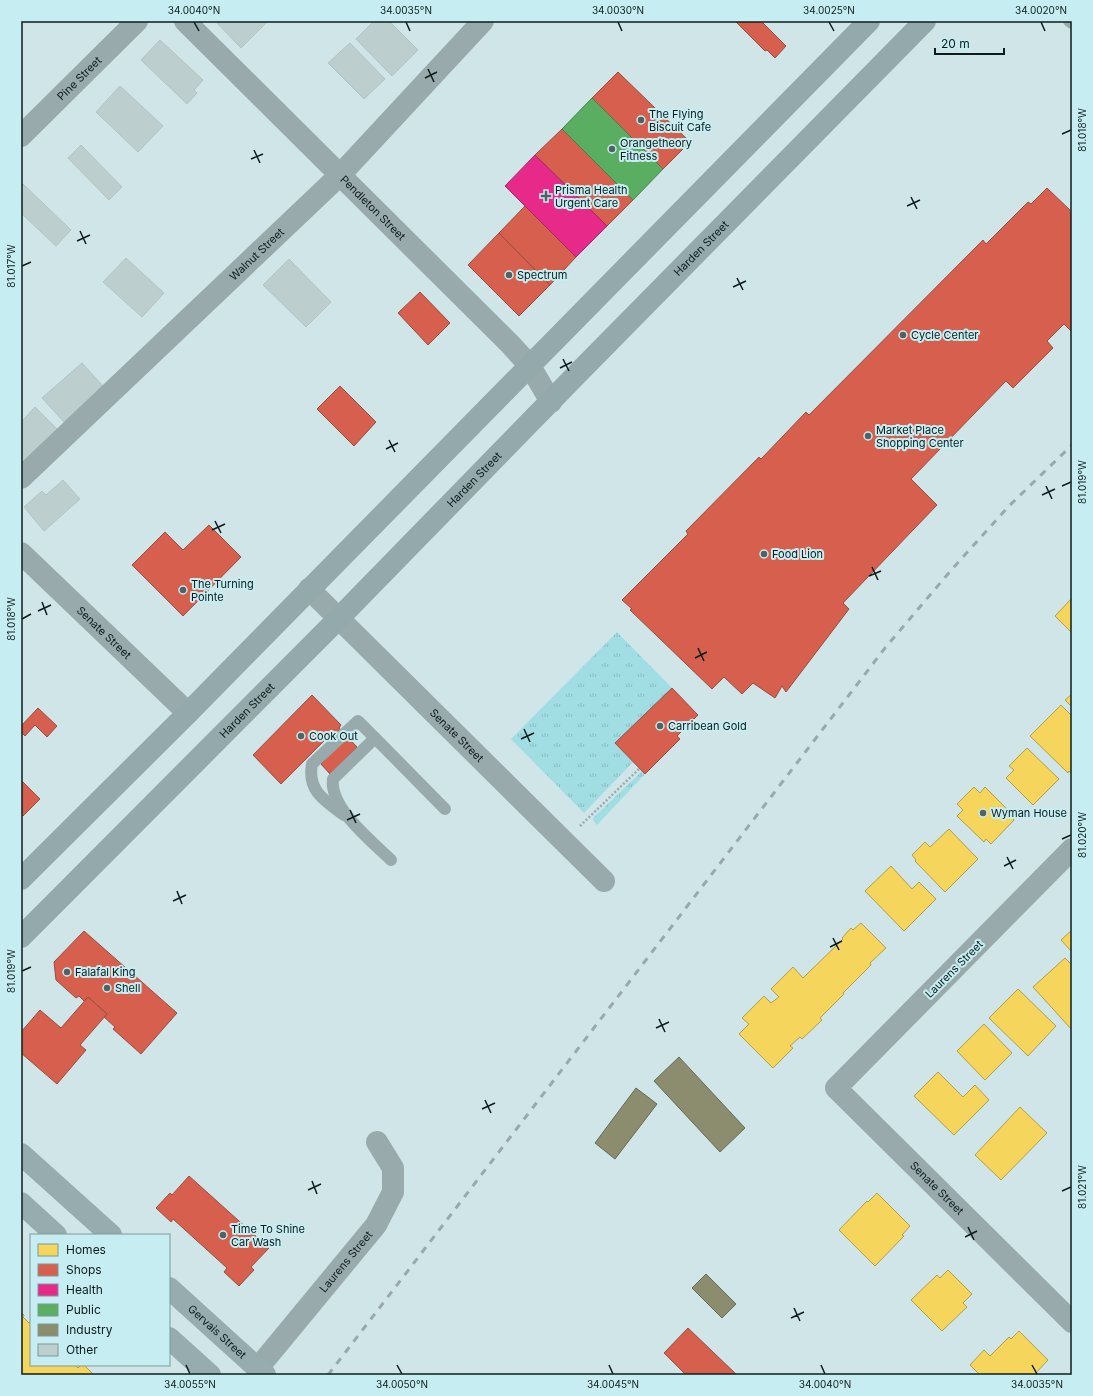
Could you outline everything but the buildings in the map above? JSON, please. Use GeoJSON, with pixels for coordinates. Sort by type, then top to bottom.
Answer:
{"type":"FeatureCollection","features":[{"type":"Feature","properties":{"kind":"main road"},"geometry":{"type":"LineString","coordinates":[[21,879],[188,713],[869,21]]}},
{"type":"Feature","properties":{"kind":"main road","name":"Harden Street"},"geometry":{"type":"LineString","coordinates":[[21,937],[339,618],[925,21]]}},
{"type":"Feature","properties":{"kind":"main road"},"geometry":{"type":"LineString","coordinates":[[21,1154],[109,1234]]}},
{"type":"Feature","properties":{"kind":"main road"},"geometry":{"type":"LineString","coordinates":[[21,1203],[55,1234]]}},
{"type":"Feature","properties":{"kind":"main road","name":"Gervais Street"},"geometry":{"type":"LineString","coordinates":[[170,1289],[262,1372]]}},
{"type":"Feature","properties":{"kind":"main road"},"geometry":{"type":"LineString","coordinates":[[170,1339],[210,1375]]}},
{"type":"Feature","properties":{"kind":"street","name":"Pine Street"},"geometry":{"type":"LineString","coordinates":[[21,136],[137,21]]}},
{"type":"Feature","properties":{"kind":"street","name":"Pendleton Street"},"geometry":{"type":"LineString","coordinates":[[185,21],[510,344],[530,366],[551,402]]}},
{"type":"Feature","properties":{"kind":"street","name":"Walnut Street"},"geometry":{"type":"LineString","coordinates":[[21,478],[340,175],[483,21]]}},
{"type":"Feature","properties":{"kind":"street","name":"Senate Street"},"geometry":{"type":"LineString","coordinates":[[21,553],[188,713]]}},
{"type":"Feature","properties":{"kind":"street","name":"Senate Street"},"geometry":{"type":"LineString","coordinates":[[309,589],[604,881]]}},
{"type":"Feature","properties":{"kind":"street","name":"Laurens Street"},"geometry":{"type":"LineString","coordinates":[[836,1088],[1072,849]]}},
{"type":"Feature","properties":{"kind":"street","name":"Senate Street"},"geometry":{"type":"LineString","coordinates":[[836,1088],[1072,1322]]}},
{"type":"Feature","properties":{"kind":"street","name":"Laurens Street"},"geometry":{"type":"LineString","coordinates":[[262,1372],[376,1226],[393,1192],[393,1168],[377,1142]]}},
{"type":"Feature","properties":{"kind":"lane"},"geometry":{"type":"LineString","coordinates":[[391,860],[348,818],[321,797],[313,785],[310,774],[312,764],[358,720],[445,809]]}},
{"type":"Feature","properties":{"kind":"lane"},"geometry":{"type":"LineString","coordinates":[[348,818],[334,793],[332,786],[333,779],[375,738]]}},
{"type":"Feature","properties":{"kind":"path"},"geometry":{"type":"LineString","coordinates":[[597,809],[640,768]]}},
{"type":"Feature","properties":{"kind":"green space"},"geometry":{"type":"Polygon","coordinates":[[[617,632],[672,688],[615,743],[633,762],[584,813],[511,739],[617,632]]]}},
{"type":"Feature","properties":{"kind":"green space"},"geometry":{"type":"Polygon","coordinates":[[[642,771],[645,774],[597,825],[593,818],[642,771]]]}},
{"type":"Feature","properties":{"kind":"railway"},"geometry":{"type":"LineString","coordinates":[[328,1375],[885,648],[953,568],[1009,506],[1072,445]]}},
{"type":"Feature","properties":{"kind":"place","name":"The Flying Biscuit Cafe"},"geometry":{"type":"Point","coordinates":[641,120]}},
{"type":"Feature","properties":{"kind":"place","name":"Orangetheory Fitness"},"geometry":{"type":"Point","coordinates":[612,149]}},
{"type":"Feature","properties":{"kind":"place","name":"Prisma Health Urgent Care"},"geometry":{"type":"Point","coordinates":[546,196]}},
{"type":"Feature","properties":{"kind":"place","name":"Spectrum"},"geometry":{"type":"Point","coordinates":[509,275]}},
{"type":"Feature","properties":{"kind":"place","name":"Cycle Center"},"geometry":{"type":"Point","coordinates":[903,335]}},
{"type":"Feature","properties":{"kind":"place","name":"Market Place Shopping Center"},"geometry":{"type":"Point","coordinates":[868,436]}},
{"type":"Feature","properties":{"kind":"place","name":"Food Lion"},"geometry":{"type":"Point","coordinates":[764,554]}},
{"type":"Feature","properties":{"kind":"place","name":"The Turning Pointe"},"geometry":{"type":"Point","coordinates":[183,590]}},
{"type":"Feature","properties":{"kind":"place","name":"Carribean Gold"},"geometry":{"type":"Point","coordinates":[660,726]}},
{"type":"Feature","properties":{"kind":"place","name":"Cook Out"},"geometry":{"type":"Point","coordinates":[301,736]}},
{"type":"Feature","properties":{"kind":"place","name":"Wyman House"},"geometry":{"type":"Point","coordinates":[983,813]}},
{"type":"Feature","properties":{"kind":"place","name":"Falafal King"},"geometry":{"type":"Point","coordinates":[67,972]}},
{"type":"Feature","properties":{"kind":"place","name":"Shell"},"geometry":{"type":"Point","coordinates":[107,988]}},
{"type":"Feature","properties":{"kind":"place","name":"Time To Shine Car Wash"},"geometry":{"type":"Point","coordinates":[223,1235]}}]}
